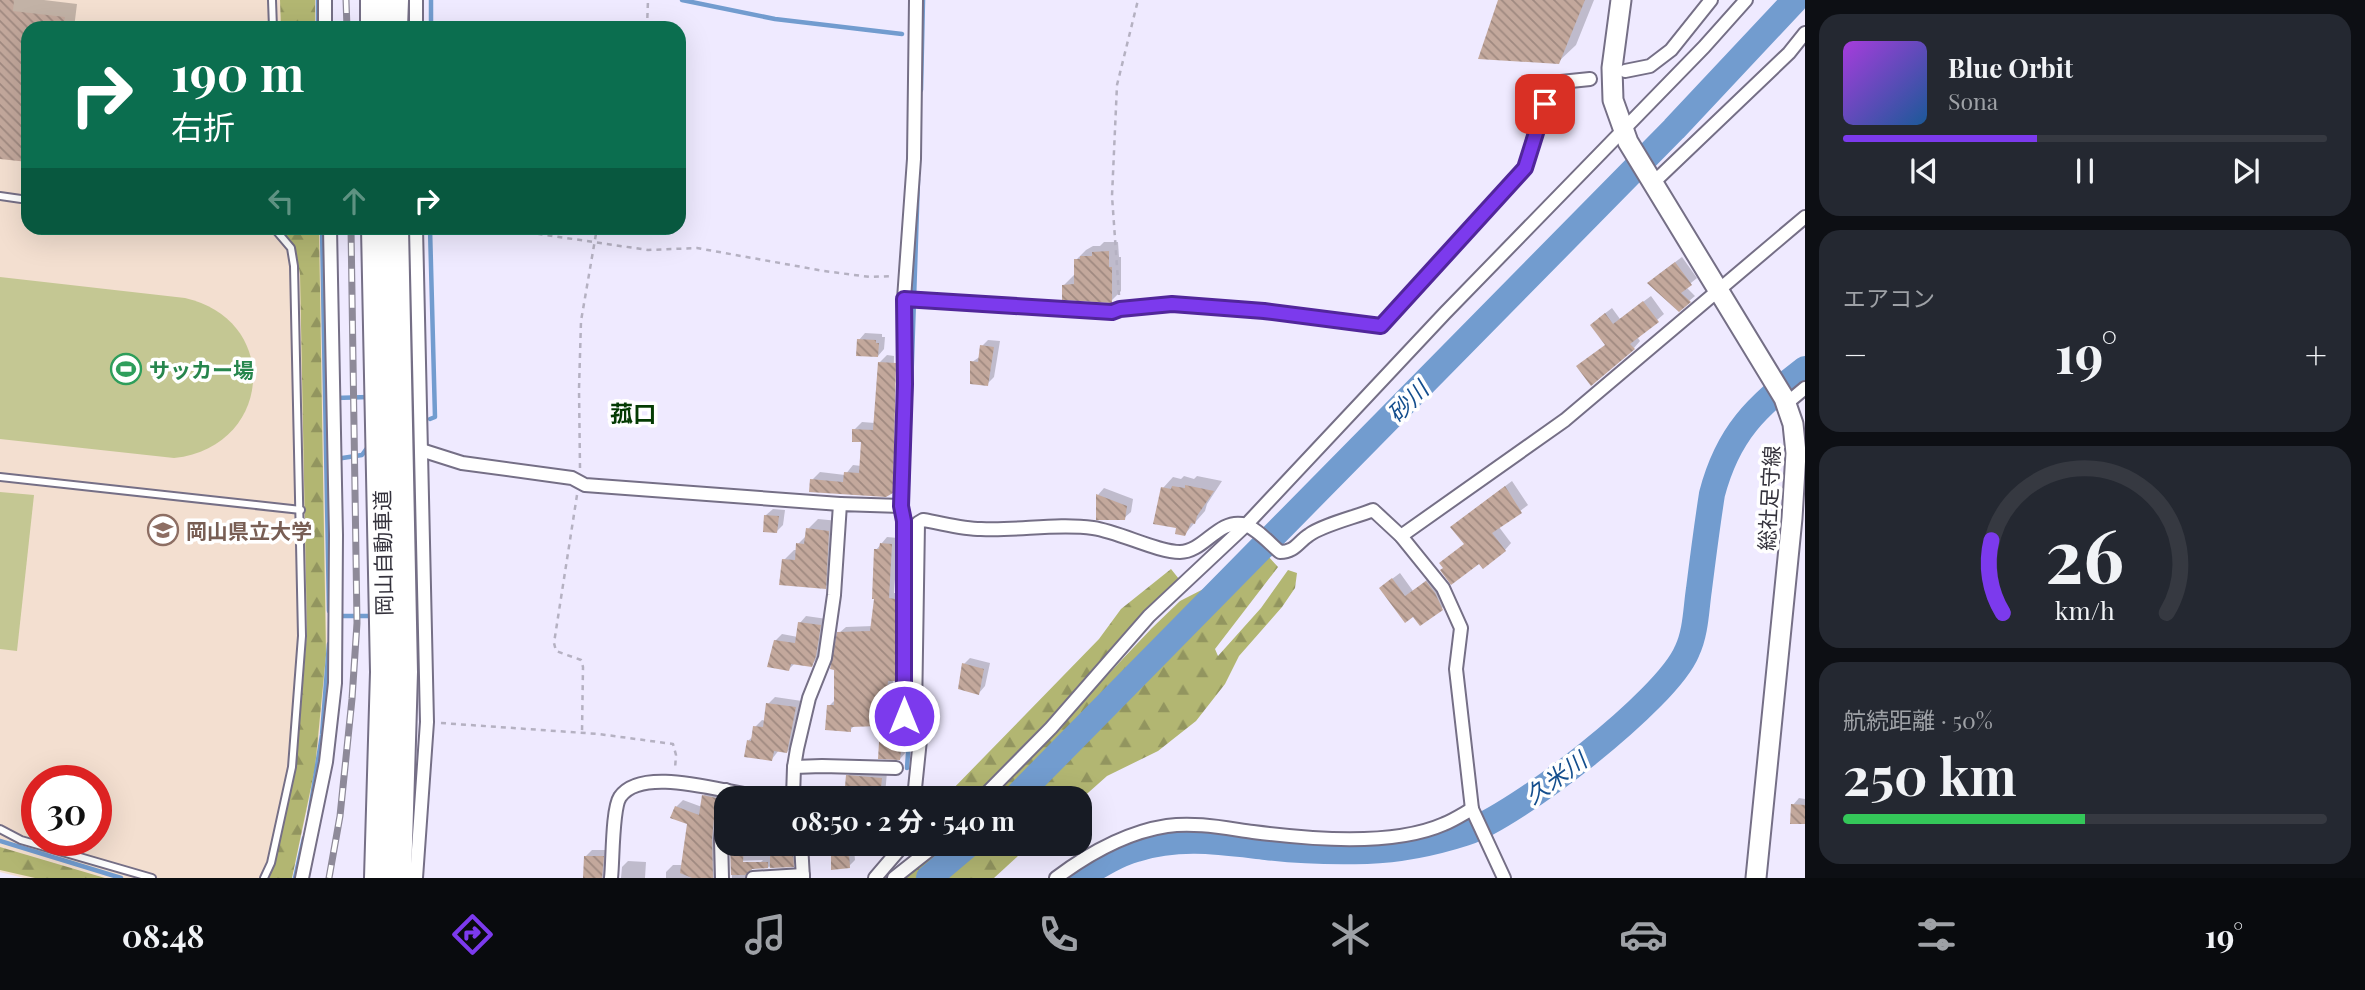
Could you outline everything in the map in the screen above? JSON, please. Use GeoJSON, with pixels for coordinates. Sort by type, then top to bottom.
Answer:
{"type":"FeatureCollection","features":[{"type":"Feature","properties":{"kind":"highway"},"geometry":{"type":"LineString","coordinates":[[373,0],[373,21]]}},
{"type":"Feature","properties":{"kind":"highway"},"geometry":{"type":"LineString","coordinates":[[395,21],[396,0]]}},
{"type":"Feature","properties":{"kind":"highway","name":"岡山自動車道"},"geometry":{"type":"LineString","coordinates":[[374,235],[383,659],[377,878]]}},
{"type":"Feature","properties":{"kind":"highway","name":"岡山自動車道"},"geometry":{"type":"LineString","coordinates":[[396,235],[405,672],[399,878]]}},
{"type":"Feature","properties":{"kind":"main road","name":"総社足守線"},"geometry":{"type":"LineString","coordinates":[[1621,0],[1612,68],[1613,100],[1626,136],[1786,401],[1793,424],[1796,453],[1792,518],[1756,878]]}},
{"type":"Feature","properties":{"kind":"street"},"geometry":{"type":"LineString","coordinates":[[325,0],[325,21]]}},
{"type":"Feature","properties":{"kind":"street"},"geometry":{"type":"LineString","coordinates":[[416,0],[416,21]]}},
{"type":"Feature","properties":{"kind":"street"},"geometry":{"type":"LineString","coordinates":[[916,0],[914,159],[905,275],[911,299],[901,506],[910,522],[915,713],[921,730],[916,786]]}},
{"type":"Feature","properties":{"kind":"street"},"geometry":{"type":"LineString","coordinates":[[1625,71],[1650,66],[1671,50],[1711,0]]}},
{"type":"Feature","properties":{"kind":"street"},"geometry":{"type":"LineString","coordinates":[[994,786],[1051,728],[1149,616],[1252,529],[1445,313],[1626,136],[1746,0]]}},
{"type":"Feature","properties":{"kind":"street"},"geometry":{"type":"LineString","coordinates":[[1651,180],[1789,53],[1805,33]]}},
{"type":"Feature","properties":{"kind":"street"},"geometry":{"type":"LineString","coordinates":[[911,299],[1112,312],[1172,304],[1264,311],[1381,326],[1525,168],[1551,83],[1590,79]]}},
{"type":"Feature","properties":{"kind":"street"},"geometry":{"type":"LineString","coordinates":[[1401,536],[1565,420],[1805,217]]}},
{"type":"Feature","properties":{"kind":"street"},"geometry":{"type":"LineString","coordinates":[[302,878],[326,762],[335,683],[337,616],[330,235]]}},
{"type":"Feature","properties":{"kind":"street"},"geometry":{"type":"LineString","coordinates":[[416,235],[427,722],[416,878]]}},
{"type":"Feature","properties":{"kind":"street"},"geometry":{"type":"LineString","coordinates":[[1786,401],[1805,388]]}},
{"type":"Feature","properties":{"kind":"street"},"geometry":{"type":"LineString","coordinates":[[421,450],[462,463],[572,478],[585,485],[901,506]]}},
{"type":"Feature","properties":{"kind":"street"},"geometry":{"type":"LineString","coordinates":[[793,786],[794,767],[810,698],[825,658],[834,595],[841,504]]}},
{"type":"Feature","properties":{"kind":"street"},"geometry":{"type":"LineString","coordinates":[[910,522],[923,520],[980,530],[1088,527],[1108,530],[1175,552],[1187,552],[1222,529],[1238,523],[1252,529],[1280,552],[1292,550],[1310,533],[1373,510],[1401,536],[1443,588],[1461,628],[1456,669],[1473,812],[1504,878]]}},
{"type":"Feature","properties":{"kind":"street"},"geometry":{"type":"LineString","coordinates":[[904,742],[910,522]]}},
{"type":"Feature","properties":{"kind":"street"},"geometry":{"type":"LineString","coordinates":[[794,767],[896,768]]}},
{"type":"Feature","properties":{"kind":"street"},"geometry":{"type":"LineString","coordinates":[[611,878],[616,810],[620,798],[639,784],[658,781],[714,788]]}},
{"type":"Feature","properties":{"kind":"street"},"geometry":{"type":"LineString","coordinates":[[1056,878],[1100,849],[1128,837],[1167,826],[1198,825],[1291,837],[1357,839],[1423,831],[1473,812]]}},
{"type":"Feature","properties":{"kind":"street"},"geometry":{"type":"LineString","coordinates":[[721,856],[722,878]]}},
{"type":"Feature","properties":{"kind":"street"},"geometry":{"type":"LineString","coordinates":[[753,878],[803,877],[802,856]]}},
{"type":"Feature","properties":{"kind":"street"},"geometry":{"type":"LineString","coordinates":[[876,878],[894,856]]}},
{"type":"Feature","properties":{"kind":"street"},"geometry":{"type":"LineString","coordinates":[[894,878],[922,856]]}},
{"type":"Feature","properties":{"kind":"lane"},"geometry":{"type":"LineString","coordinates":[[272,0],[273,21]]}},
{"type":"Feature","properties":{"kind":"lane"},"geometry":{"type":"LineString","coordinates":[[0,196],[21,199]]}},
{"type":"Feature","properties":{"kind":"lane"},"geometry":{"type":"LineString","coordinates":[[264,878],[271,863],[292,766],[302,636],[294,266],[291,248],[280,235]]}},
{"type":"Feature","properties":{"kind":"lane"},"geometry":{"type":"LineString","coordinates":[[0,477],[301,510]]}},
{"type":"Feature","properties":{"kind":"lane"},"geometry":{"type":"LineString","coordinates":[[0,830],[21,840],[152,878]]}},
{"type":"Feature","properties":{"kind":"path"},"geometry":{"type":"LineString","coordinates":[[647,21],[648,0]]}},
{"type":"Feature","properties":{"kind":"path"},"geometry":{"type":"LineString","coordinates":[[1120,309],[1112,196],[1113,152],[1117,85],[1138,0]]}},
{"type":"Feature","properties":{"kind":"path"},"geometry":{"type":"LineString","coordinates":[[546,235],[648,250],[697,248],[870,277],[905,275]]}},
{"type":"Feature","properties":{"kind":"path"},"geometry":{"type":"LineString","coordinates":[[427,722],[662,741],[673,744],[676,755],[675,783]]}},
{"type":"Feature","properties":{"kind":"shaded area","name":"岡山県立大学"},"geometry":{"type":"Polygon","coordinates":[[[0,0],[316,0],[317,21],[21,21],[21,235],[321,235],[327,654],[316,768],[292,878],[24,878],[0,872],[0,0]]]}},
{"type":"Feature","properties":{"kind":"green space"},"geometry":{"type":"Polygon","coordinates":[[[280,0],[315,0],[315,21],[281,21],[280,0]]]}},
{"type":"Feature","properties":{"kind":"green space"},"geometry":{"type":"Polygon","coordinates":[[[285,235],[319,235],[326,655],[315,768],[292,878],[269,878],[296,765],[307,632],[300,274],[296,252],[285,235]]]}},
{"type":"Feature","properties":{"kind":"green space","name":"サッカー場"},"geometry":{"type":"Polygon","coordinates":[[[0,277],[185,298],[216,311],[238,331],[250,355],[253,382],[247,408],[231,431],[207,449],[174,458],[0,439],[0,277]]]}},
{"type":"Feature","properties":{"kind":"green space"},"geometry":{"type":"Polygon","coordinates":[[[0,492],[34,495],[17,651],[0,649],[0,492]]]}},
{"type":"Feature","properties":{"kind":"green space"},"geometry":{"type":"Polygon","coordinates":[[[1268,556],[1278,567],[1215,649],[1218,656],[1261,608],[1288,570],[1297,573],[1295,588],[1239,656],[1225,684],[1196,721],[1158,751],[1107,776],[1092,789],[1092,786],[1002,786],[1152,628],[1180,601],[1268,556]]]}},
{"type":"Feature","properties":{"kind":"green space"},"geometry":{"type":"Polygon","coordinates":[[[1171,569],[1179,579],[1139,618],[1046,725],[986,786],[956,786],[1099,639],[1121,609],[1171,569]]]}},
{"type":"Feature","properties":{"kind":"green space"},"geometry":{"type":"Polygon","coordinates":[[[0,847],[21,853],[21,856],[30,856],[105,878],[35,878],[0,870],[0,847]]]}},
{"type":"Feature","properties":{"kind":"green space"},"geometry":{"type":"Polygon","coordinates":[[[932,856],[1018,856],[994,878],[905,878],[932,856]]]}},
{"type":"Feature","properties":{"kind":"building"},"geometry":{"type":"Polygon","coordinates":[[[0,0],[14,0],[13,11],[65,17],[64,21],[21,21],[21,161],[0,159],[0,0]]]}},
{"type":"Feature","properties":{"kind":"building"},"geometry":{"type":"Polygon","coordinates":[[[1498,0],[1585,0],[1559,64],[1478,59],[1498,0]]]}},
{"type":"Feature","properties":{"kind":"building"},"geometry":{"type":"Polygon","coordinates":[[[1109,251],[1112,303],[1062,300],[1062,285],[1074,284],[1074,259],[1092,256],[1092,252],[1109,251]]]}},
{"type":"Feature","properties":{"kind":"building"},"geometry":{"type":"Polygon","coordinates":[[[1675,262],[1692,285],[1681,293],[1691,302],[1679,312],[1647,283],[1675,262]]]}},
{"type":"Feature","properties":{"kind":"building"},"geometry":{"type":"Polygon","coordinates":[[[1643,301],[1659,322],[1630,344],[1635,349],[1591,386],[1576,366],[1605,345],[1590,325],[1605,313],[1613,324],[1643,301]]]}},
{"type":"Feature","properties":{"kind":"building"},"geometry":{"type":"Polygon","coordinates":[[[857,339],[876,340],[876,343],[879,343],[878,357],[856,356],[857,339]]]}},
{"type":"Feature","properties":{"kind":"building"},"geometry":{"type":"Polygon","coordinates":[[[980,345],[994,347],[988,386],[970,384],[970,361],[978,362],[980,345]]]}},
{"type":"Feature","properties":{"kind":"building"},"geometry":{"type":"Polygon","coordinates":[[[878,362],[896,363],[893,493],[886,497],[809,492],[810,479],[843,482],[844,472],[859,473],[861,442],[852,442],[852,429],[873,430],[878,362]]]}},
{"type":"Feature","properties":{"kind":"building"},"geometry":{"type":"Polygon","coordinates":[[[1185,485],[1214,491],[1185,536],[1175,534],[1176,528],[1153,524],[1161,487],[1185,488],[1185,485]]]}},
{"type":"Feature","properties":{"kind":"building"},"geometry":{"type":"Polygon","coordinates":[[[1505,486],[1522,513],[1492,533],[1506,551],[1483,569],[1479,564],[1451,585],[1440,570],[1443,568],[1439,563],[1464,544],[1450,527],[1505,486]]]}},
{"type":"Feature","properties":{"kind":"building"},"geometry":{"type":"Polygon","coordinates":[[[1096,494],[1127,506],[1125,520],[1096,520],[1096,494]]]}},
{"type":"Feature","properties":{"kind":"building"},"geometry":{"type":"Polygon","coordinates":[[[764,515],[779,516],[777,533],[763,532],[764,515]]]}},
{"type":"Feature","properties":{"kind":"building"},"geometry":{"type":"Polygon","coordinates":[[[806,528],[829,531],[826,589],[779,585],[782,559],[795,560],[796,543],[804,544],[806,528]]]}},
{"type":"Feature","properties":{"kind":"building"},"geometry":{"type":"Polygon","coordinates":[[[880,543],[892,544],[889,598],[895,599],[895,681],[888,681],[883,724],[894,726],[894,743],[901,750],[900,760],[878,759],[880,726],[851,727],[851,732],[825,730],[827,705],[834,705],[834,670],[830,669],[837,632],[870,631],[874,599],[874,549],[879,549],[880,543]]]}},
{"type":"Feature","properties":{"kind":"building"},"geometry":{"type":"Polygon","coordinates":[[[1392,578],[1405,596],[1426,581],[1443,610],[1420,626],[1413,617],[1405,623],[1379,588],[1392,578]]]}},
{"type":"Feature","properties":{"kind":"building"},"geometry":{"type":"Polygon","coordinates":[[[798,622],[821,625],[812,667],[791,664],[789,671],[767,667],[774,640],[795,643],[798,622]]]}},
{"type":"Feature","properties":{"kind":"building"},"geometry":{"type":"Polygon","coordinates":[[[962,663],[984,669],[979,695],[958,689],[962,663]]]}},
{"type":"Feature","properties":{"kind":"building"},"geometry":{"type":"Polygon","coordinates":[[[766,703],[796,707],[787,753],[774,751],[772,761],[744,757],[747,740],[751,741],[753,726],[763,727],[766,703]]]}},
{"type":"Feature","properties":{"kind":"building"},"geometry":{"type":"Polygon","coordinates":[[[846,775],[882,778],[881,786],[845,786],[846,775]]]}},
{"type":"Feature","properties":{"kind":"building"},"geometry":{"type":"Polygon","coordinates":[[[702,795],[714,798],[713,878],[692,878],[680,873],[687,824],[670,818],[675,806],[699,815],[702,795]]]}},
{"type":"Feature","properties":{"kind":"building"},"geometry":{"type":"Polygon","coordinates":[[[1791,804],[1805,805],[1805,824],[1790,824],[1791,804]]]}},
{"type":"Feature","properties":{"kind":"building"},"geometry":{"type":"Polygon","coordinates":[[[584,856],[604,856],[602,878],[583,878],[584,856]]]}},
{"type":"Feature","properties":{"kind":"building"},"geometry":{"type":"Polygon","coordinates":[[[730,856],[743,856],[743,862],[768,862],[768,868],[752,869],[745,875],[731,875],[730,856]]]}},
{"type":"Feature","properties":{"kind":"building"},"geometry":{"type":"Polygon","coordinates":[[[770,856],[793,856],[794,867],[770,868],[770,856]]]}},
{"type":"Feature","properties":{"kind":"building"},"geometry":{"type":"Polygon","coordinates":[[[831,856],[849,856],[850,868],[831,870],[831,856]]]}},
{"type":"Feature","properties":{"kind":"waterway"},"geometry":{"type":"LineString","coordinates":[[318,0],[318,21]]}},
{"type":"Feature","properties":{"kind":"waterway"},"geometry":{"type":"LineString","coordinates":[[431,0],[431,21]]}},
{"type":"Feature","properties":{"kind":"waterway"},"geometry":{"type":"LineString","coordinates":[[682,0],[775,19],[902,34]]}},
{"type":"Feature","properties":{"kind":"waterway"},"geometry":{"type":"LineString","coordinates":[[921,90],[923,0]]}},
{"type":"Feature","properties":{"kind":"waterway","name":"砂川"},"geometry":{"type":"LineString","coordinates":[[1027,786],[1674,129],[1795,0]]}},
{"type":"Feature","properties":{"kind":"waterway"},"geometry":{"type":"LineString","coordinates":[[907,510],[918,179]]}},
{"type":"Feature","properties":{"kind":"waterway"},"geometry":{"type":"LineString","coordinates":[[322,235],[329,611]]}},
{"type":"Feature","properties":{"kind":"waterway"},"geometry":{"type":"LineString","coordinates":[[430,235],[435,417],[430,419]]}},
{"type":"Feature","properties":{"kind":"waterway","name":"久米川"},"geometry":{"type":"LineString","coordinates":[[1079,878],[1121,855],[1169,842],[1201,841],[1342,851],[1391,849],[1429,843],[1465,833],[1488,822],[1552,781],[1588,754],[1651,698],[1674,672],[1687,651],[1694,628],[1712,494],[1726,454],[1758,409],[1805,369]]}},
{"type":"Feature","properties":{"kind":"waterway"},"geometry":{"type":"LineString","coordinates":[[335,398],[369,397]]}},
{"type":"Feature","properties":{"kind":"waterway"},"geometry":{"type":"LineString","coordinates":[[336,459],[362,455],[370,444]]}},
{"type":"Feature","properties":{"kind":"waterway"},"geometry":{"type":"LineString","coordinates":[[336,616],[373,616]]}},
{"type":"Feature","properties":{"kind":"waterway"},"geometry":{"type":"LineString","coordinates":[[309,816],[322,735],[329,644]]}},
{"type":"Feature","properties":{"kind":"waterway"},"geometry":{"type":"LineString","coordinates":[[907,768],[909,739]]}},
{"type":"Feature","properties":{"kind":"waterway"},"geometry":{"type":"LineString","coordinates":[[295,878],[304,838]]}},
{"type":"Feature","properties":{"kind":"waterway"},"geometry":{"type":"LineString","coordinates":[[0,841],[121,878]]}},
{"type":"Feature","properties":{"kind":"waterway","name":"砂川"},"geometry":{"type":"LineString","coordinates":[[929,878],[955,856]]}},
{"type":"Feature","properties":{"kind":"railway"},"geometry":{"type":"LineString","coordinates":[[346,0],[347,21]]}},
{"type":"Feature","properties":{"kind":"railway"},"geometry":{"type":"LineString","coordinates":[[329,878],[340,816],[357,623],[351,235]]}},
{"type":"Feature","properties":{"kind":"place","name":"サッカー場"},"geometry":{"type":"Point","coordinates":[126,369]}},
{"type":"Feature","properties":{"kind":"place","name":"岡山県立大学"},"geometry":{"type":"Point","coordinates":[163,530]}},
{"type":"Feature","properties":{"kind":"district","name":"菰口"},"geometry":{"type":"Point","coordinates":[633,412]}},
{"type":"Feature","properties":{"kind":"route"},"geometry":{"type":"LineString","coordinates":[[904,716],[904,521],[901,506],[905,384],[904,299],[1112,312],[1172,304],[1264,311],[1381,326],[1525,168],[1545,104]]}}]}
